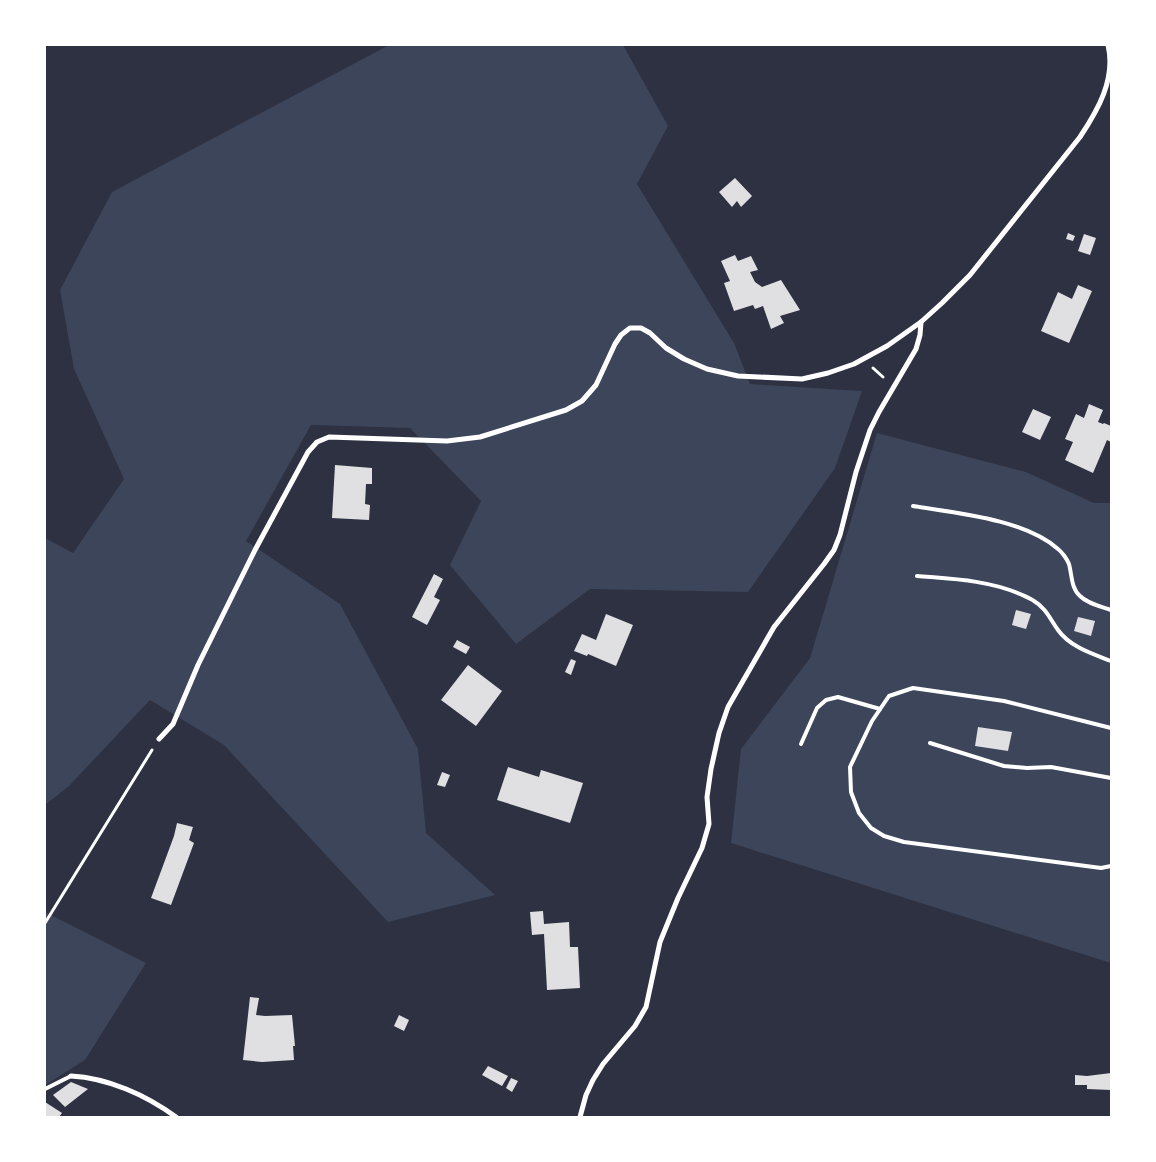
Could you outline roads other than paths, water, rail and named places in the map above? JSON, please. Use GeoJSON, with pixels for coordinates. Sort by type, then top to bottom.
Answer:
{"type":"FeatureCollection","features":[{"type":"Feature","properties":{"kind":"street"},"geometry":{"type":"LineString","coordinates":[[159,739],[173,724],[198,665],[255,550],[308,452],[317,442],[329,438],[447,441],[480,438],[566,410],[582,401],[596,386],[621,335],[630,328],[641,328],[650,333],[666,348],[684,360],[707,369],[738,376],[802,379],[854,364],[887,346],[921,322],[942,304],[970,275],[1092,119],[1102,100],[1108,82],[1110,66],[1108,45]]}},
{"type":"Feature","properties":{"kind":"street"},"geometry":{"type":"LineString","coordinates":[[580,1117],[586,1095],[593,1080],[603,1064],[635,1026],[646,1007],[660,942],[678,898],[702,848],[709,824],[707,797],[711,769],[728,707],[774,627],[834,550],[870,430],[916,349],[921,322]]}},
{"type":"Feature","properties":{"kind":"street"},"geometry":{"type":"LineString","coordinates":[[71,1076],[84,1077],[124,1088],[164,1108],[176,1117]]}},
{"type":"Feature","properties":{"kind":"lane"},"geometry":{"type":"LineString","coordinates":[[913,506],[974,516],[1018,526],[1046,539],[1060,550],[1068,562],[1073,585],[1078,595],[1088,602],[1111,610]]}},
{"type":"Feature","properties":{"kind":"lane"},"geometry":{"type":"LineString","coordinates":[[917,576],[981,582],[1020,594],[1034,601],[1047,612],[1058,632],[1070,642],[1091,653],[1111,660]]}},
{"type":"Feature","properties":{"kind":"lane"},"geometry":{"type":"LineString","coordinates":[[1111,728],[1004,701],[913,688],[889,696],[872,721],[850,767],[851,792],[859,813],[871,828],[884,836],[904,842],[1101,868],[1111,866]]}},
{"type":"Feature","properties":{"kind":"lane"},"geometry":{"type":"LineString","coordinates":[[801,744],[817,708],[826,700],[838,698],[880,709]]}},
{"type":"Feature","properties":{"kind":"lane"},"geometry":{"type":"LineString","coordinates":[[930,743],[1004,766],[1027,768],[1051,767],[1111,778]]}},
{"type":"Feature","properties":{"kind":"lane"},"geometry":{"type":"LineString","coordinates":[[45,1089],[71,1076]]}}]}
